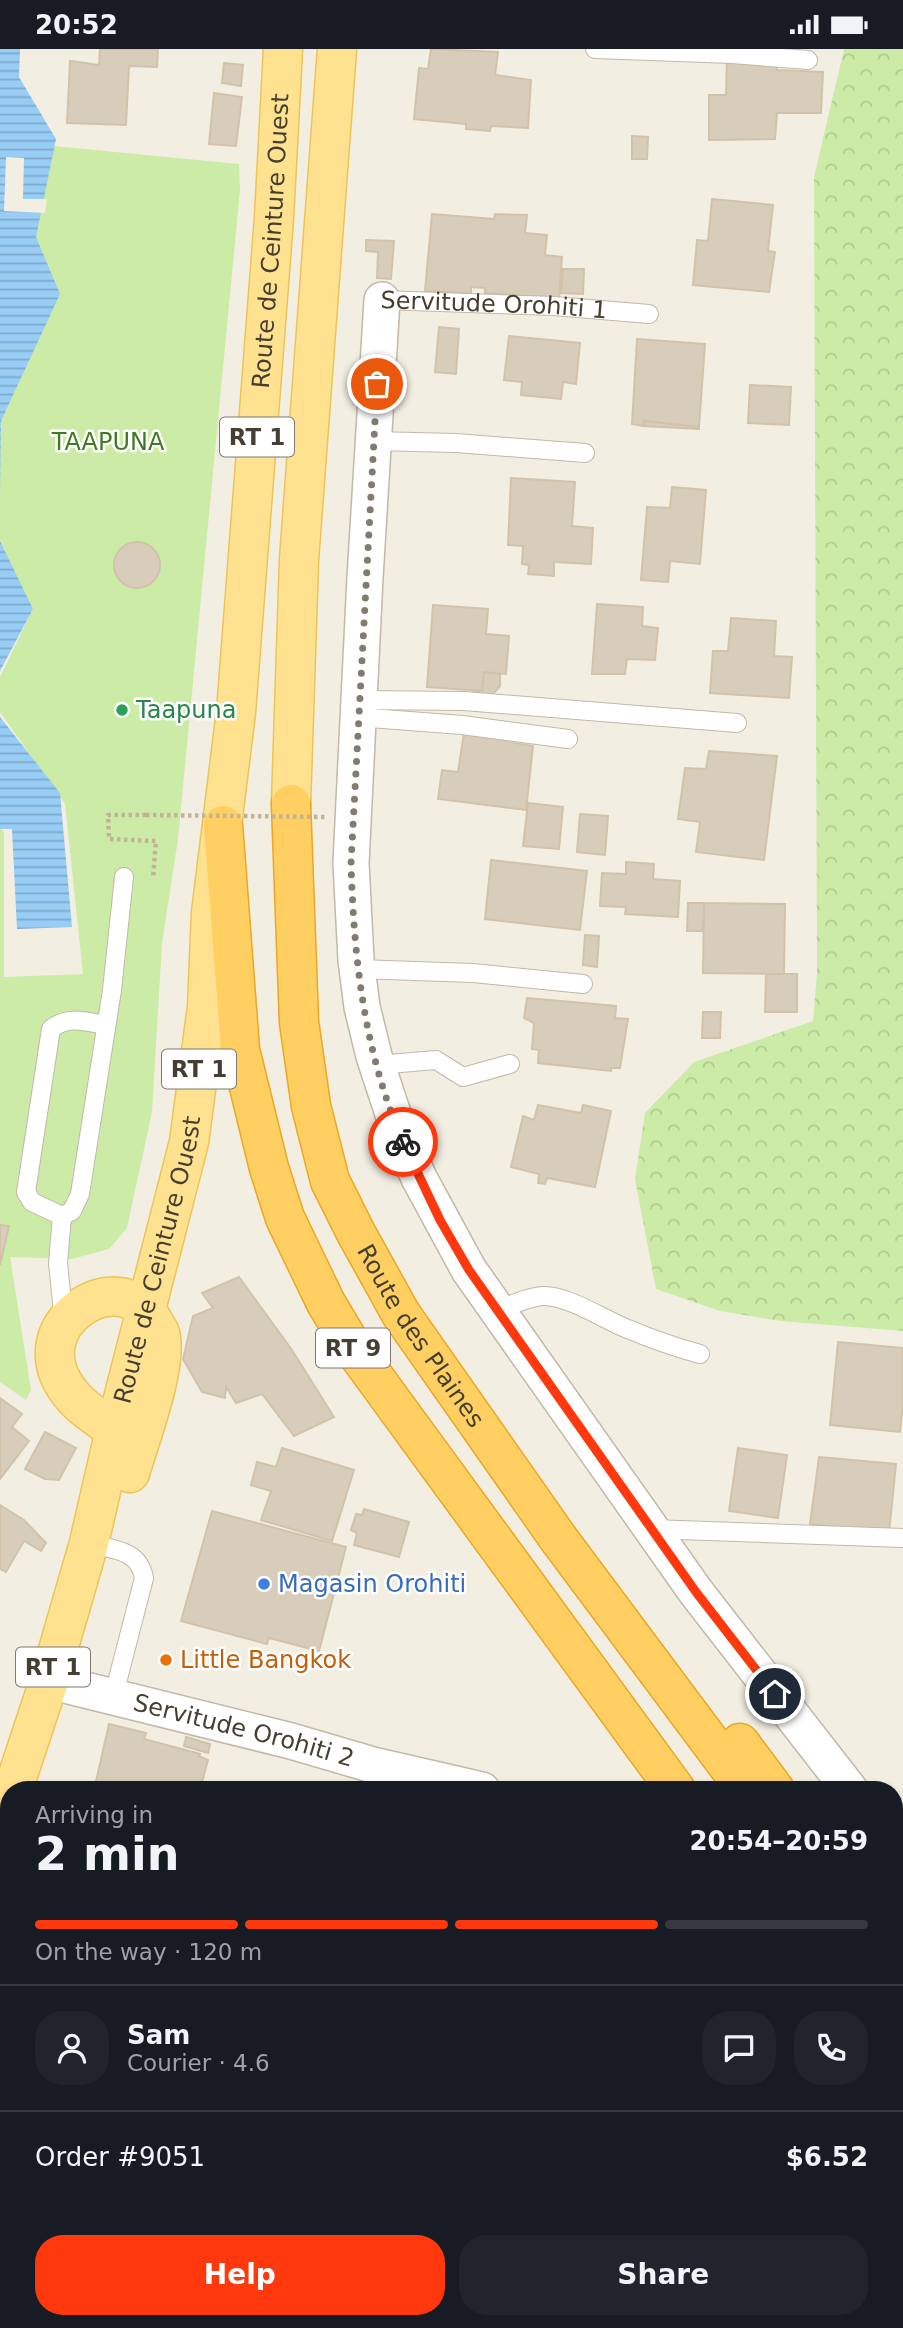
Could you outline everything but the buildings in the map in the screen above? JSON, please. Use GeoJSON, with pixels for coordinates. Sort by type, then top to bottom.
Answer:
{"type":"FeatureCollection","features":[{"type":"Feature","properties":{"kind":"highway","name":"Route des Plaines"},"geometry":{"type":"LineString","coordinates":[[291,804],[299,1022],[311,1106],[330,1181],[392,1297],[558,1538],[739,1781]]}},
{"type":"Feature","properties":{"kind":"highway","name":"RT 9"},"geometry":{"type":"LineString","coordinates":[[223,825],[240,1049],[269,1168],[285,1218],[326,1303],[353,1348],[669,1781]]}},
{"type":"Feature","properties":{"kind":"highway"},"geometry":{"type":"LineString","coordinates":[[392,1297],[495,1427],[569,1513],[768,1781]]}},
{"type":"Feature","properties":{"kind":"main road","name":"Route de Ceinture Ouest"},"geometry":{"type":"LineString","coordinates":[[16,1781],[89,1543],[115,1430],[189,1142],[208,1007],[211,913],[236,712],[274,218],[283,49]]}},
{"type":"Feature","properties":{"kind":"main road","name":"Route de Ceinture Ouest"},"geometry":{"type":"LineString","coordinates":[[291,804],[299,560],[337,49]]}},
{"type":"Feature","properties":{"kind":"main road"},"geometry":{"type":"LineString","coordinates":[[115,1430],[71,1395],[61,1380],[55,1347],[64,1322],[83,1305],[101,1298],[125,1299],[146,1308]]}},
{"type":"Feature","properties":{"kind":"main road","name":"RT 1"},"geometry":{"type":"LineString","coordinates":[[89,1543],[122,1499],[160,1369],[162,1337],[146,1308]]}},
{"type":"Feature","properties":{"kind":"street","name":"Servitude Orohiti 1"},"geometry":{"type":"LineString","coordinates":[[382,300],[351,863],[357,969],[362,1007],[377,1065],[419,1178],[469,1270],[696,1592],[843,1781]]}},
{"type":"Feature","properties":{"kind":"street","name":"Servitude Orohiti 2"},"geometry":{"type":"LineString","coordinates":[[48,1681],[443,1781]]}},
{"type":"Feature","properties":{"kind":"lane"},"geometry":{"type":"LineString","coordinates":[[595,49],[732,54],[807,60]]}},
{"type":"Feature","properties":{"kind":"lane","name":"Servitude Orohiti 1"},"geometry":{"type":"LineString","coordinates":[[382,300],[554,306],[649,314]]}},
{"type":"Feature","properties":{"kind":"lane"},"geometry":{"type":"LineString","coordinates":[[373,441],[456,443],[585,453]]}},
{"type":"Feature","properties":{"kind":"lane"},"geometry":{"type":"LineString","coordinates":[[358,709],[464,701],[737,723]]}},
{"type":"Feature","properties":{"kind":"lane"},"geometry":{"type":"LineString","coordinates":[[358,709],[568,739]]}},
{"type":"Feature","properties":{"kind":"lane"},"geometry":{"type":"LineString","coordinates":[[62,1216],[72,1211],[80,1194],[106,1025],[124,877]]}},
{"type":"Feature","properties":{"kind":"lane"},"geometry":{"type":"LineString","coordinates":[[357,969],[473,972],[583,984]]}},
{"type":"Feature","properties":{"kind":"lane"},"geometry":{"type":"LineString","coordinates":[[62,1216],[32,1202],[26,1192],[51,1029],[60,1022],[74,1020],[106,1025]]}},
{"type":"Feature","properties":{"kind":"lane"},"geometry":{"type":"LineString","coordinates":[[377,1065],[436,1060],[463,1077],[510,1064]]}},
{"type":"Feature","properties":{"kind":"lane"},"geometry":{"type":"LineString","coordinates":[[62,1216],[58,1263],[64,1322]]}},
{"type":"Feature","properties":{"kind":"lane"},"geometry":{"type":"LineString","coordinates":[[497,1311],[530,1298],[557,1297],[623,1327],[700,1354]]}},
{"type":"Feature","properties":{"kind":"lane"},"geometry":{"type":"LineString","coordinates":[[651,1529],[903,1538]]}},
{"type":"Feature","properties":{"kind":"lane"},"geometry":{"type":"LineString","coordinates":[[89,1543],[132,1555],[142,1565],[144,1577],[113,1698]]}},
{"type":"Feature","properties":{"kind":"path"},"geometry":{"type":"LineString","coordinates":[[153,879],[156,841],[109,839],[108,814],[328,817]]}},
{"type":"Feature","properties":{"kind":"green space"},"geometry":{"type":"Polygon","coordinates":[[[844,49],[903,49],[903,1331],[781,1321],[720,1311],[656,1289],[635,1179],[645,1113],[694,1062],[813,1021],[817,973],[814,177],[844,49]]]}},
{"type":"Feature","properties":{"kind":"green space","name":"TAAPUNA"},"geometry":{"type":"Polygon","coordinates":[[[43,145],[239,164],[240,190],[178,839],[162,943],[152,1112],[127,1228],[109,1249],[72,1259],[10,1257],[31,1390],[26,1400],[0,1382],[0,827],[4,832],[4,977],[83,974],[65,804],[0,712],[0,677],[33,609],[0,554],[0,406],[26,226],[43,145]]]}},
{"type":"Feature","properties":{"kind":"water"},"geometry":{"type":"Polygon","coordinates":[[[0,49],[20,49],[19,77],[56,139],[36,237],[60,294],[1,421],[0,495],[0,49]]]}},
{"type":"Feature","properties":{"kind":"water"},"geometry":{"type":"Polygon","coordinates":[[[0,541],[33,609],[0,671],[0,541]]]}},
{"type":"Feature","properties":{"kind":"water"},"geometry":{"type":"Polygon","coordinates":[[[0,717],[60,793],[72,927],[17,929],[12,829],[0,829],[0,717]]]}},
{"type":"Feature","properties":{"kind":"pier"},"geometry":{"type":"Polygon","coordinates":[[[6,157],[24,158],[23,199],[47,199],[45,213],[4,211],[6,157]]]}},
{"type":"Feature","properties":{"kind":"way so far"},"geometry":{"type":"LineString","coordinates":[[377,384],[353,793],[353,924],[362,1007],[374,1056],[403,1142]]}},
{"type":"Feature","properties":{"kind":"place","name":"Taapuna"},"geometry":{"type":"Point","coordinates":[122,710]}},
{"type":"Feature","properties":{"kind":"place","name":"Magasin Orohiti"},"geometry":{"type":"Point","coordinates":[264,1584]}},
{"type":"Feature","properties":{"kind":"place","name":"Little Bangkok"},"geometry":{"type":"Point","coordinates":[166,1660]}},
{"type":"Feature","properties":{"kind":"route"},"geometry":{"type":"LineString","coordinates":[[403,1142],[440,1220],[500,1317],[696,1592],[775,1694]]}}]}
